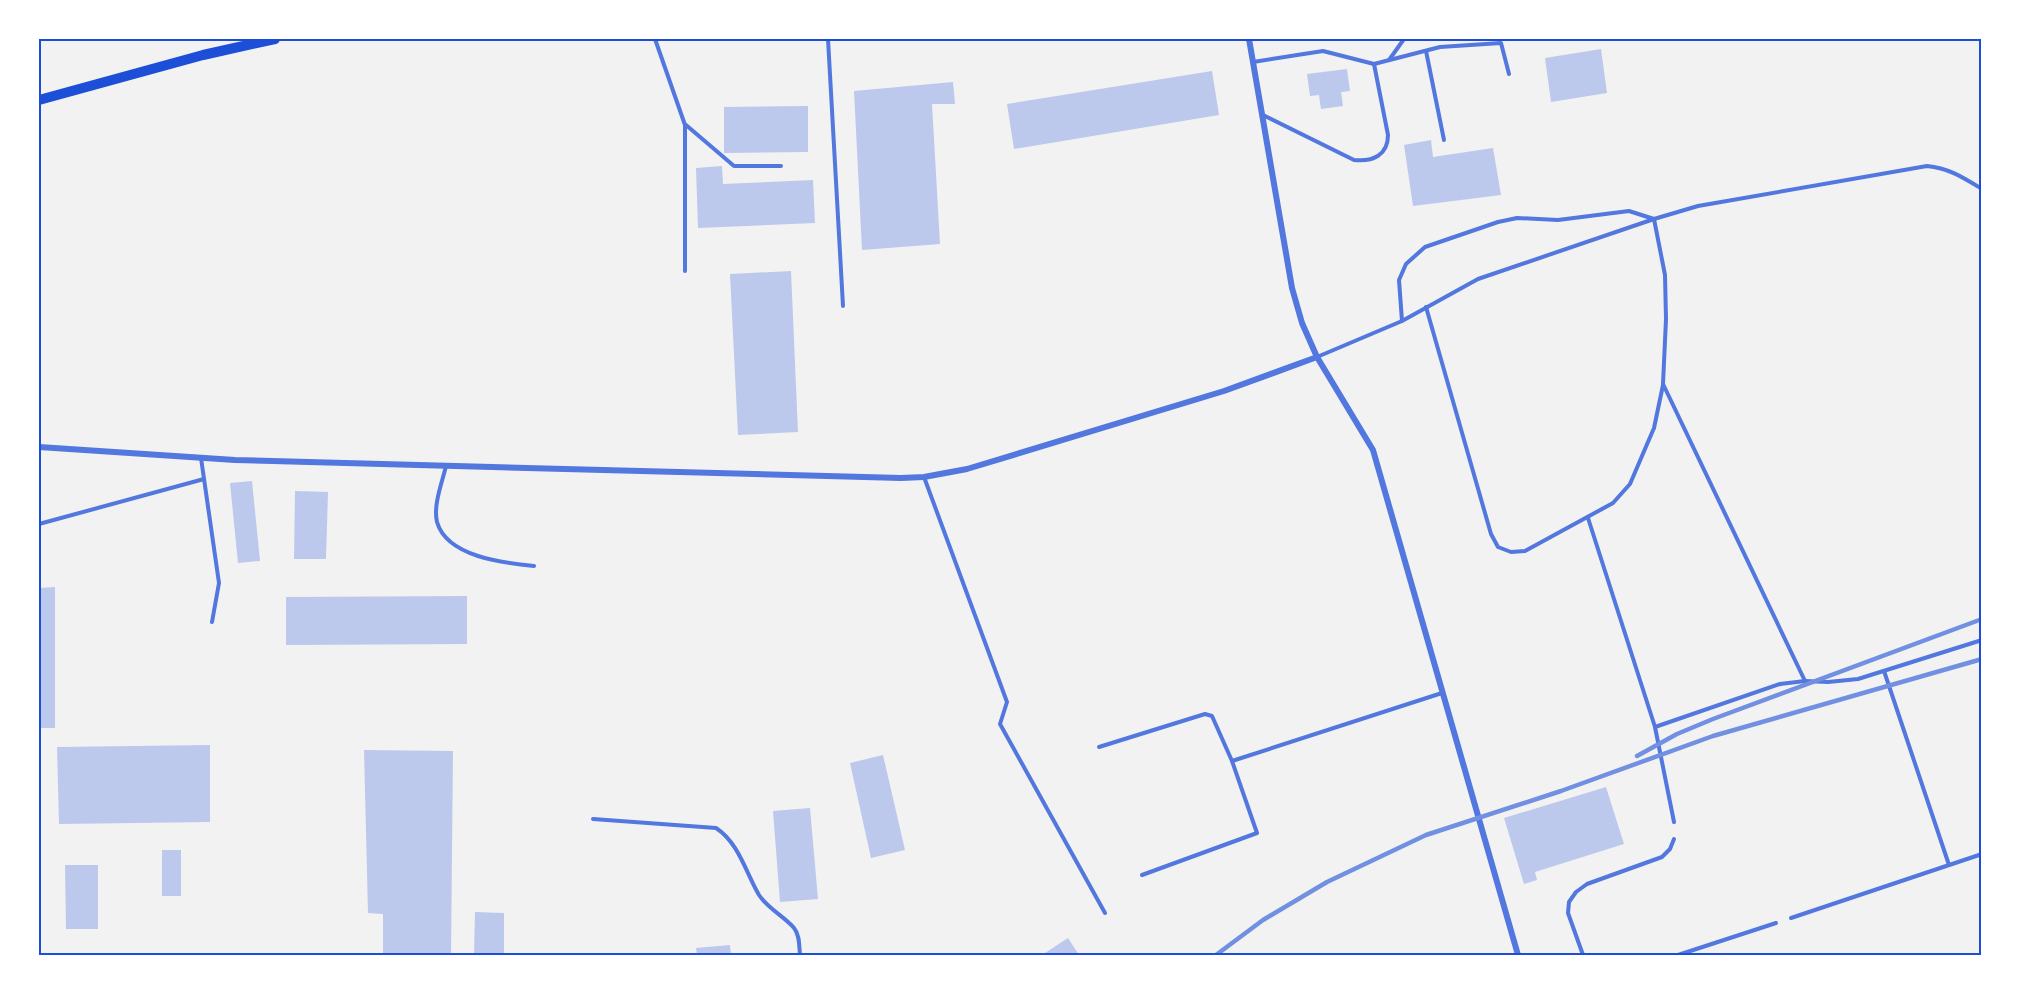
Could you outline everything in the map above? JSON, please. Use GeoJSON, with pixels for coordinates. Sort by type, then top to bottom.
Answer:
{"type":"FeatureCollection","features":[{"type":"Feature","properties":{"kind":"main road"},"geometry":{"type":"LineString","coordinates":[[39,100],[203,55],[275,39]]}},
{"type":"Feature","properties":{"kind":"street"},"geometry":{"type":"LineString","coordinates":[[1249,39],[1292,288],[1302,323],[1317,357],[1373,450],[1518,955]]}},
{"type":"Feature","properties":{"kind":"street"},"geometry":{"type":"LineString","coordinates":[[39,447],[201,458],[924,477],[967,469],[1224,391],[1317,357]]}},
{"type":"Feature","properties":{"kind":"lane"},"geometry":{"type":"LineString","coordinates":[[655,39],[685,125],[685,271]]}},
{"type":"Feature","properties":{"kind":"lane"},"geometry":{"type":"LineString","coordinates":[[828,39],[843,306]]}},
{"type":"Feature","properties":{"kind":"lane"},"geometry":{"type":"LineString","coordinates":[[1388,60],[1404,39]]}},
{"type":"Feature","properties":{"kind":"lane"},"geometry":{"type":"LineString","coordinates":[[1253,62],[1323,51],[1374,64],[1440,47],[1501,44],[1509,74]]}},
{"type":"Feature","properties":{"kind":"lane"},"geometry":{"type":"LineString","coordinates":[[1426,51],[1444,140]]}},
{"type":"Feature","properties":{"kind":"lane"},"geometry":{"type":"LineString","coordinates":[[1263,115],[1354,160],[1364,161],[1373,158],[1383,152],[1388,145],[1374,64]]}},
{"type":"Feature","properties":{"kind":"lane"},"geometry":{"type":"LineString","coordinates":[[685,125],[734,166],[781,166]]}},
{"type":"Feature","properties":{"kind":"lane"},"geometry":{"type":"LineString","coordinates":[[1317,357],[1401,321],[1478,279],[1698,206],[1928,166],[1943,168],[1958,174],[1982,189]]}},
{"type":"Feature","properties":{"kind":"lane"},"geometry":{"type":"LineString","coordinates":[[1401,321],[1400,280],[1406,264],[1425,247],[1498,222],[1517,218],[1558,220],[1629,211],[1654,219]]}},
{"type":"Feature","properties":{"kind":"lane"},"geometry":{"type":"LineString","coordinates":[[1426,307],[1491,534],[1498,547],[1511,552],[1525,550],[1613,503],[1630,484],[1654,428],[1663,384],[1666,319],[1665,275],[1654,219]]}},
{"type":"Feature","properties":{"kind":"lane"},"geometry":{"type":"LineString","coordinates":[[1663,384],[1805,681]]}},
{"type":"Feature","properties":{"kind":"lane"},"geometry":{"type":"LineString","coordinates":[[201,458],[219,583],[212,622]]}},
{"type":"Feature","properties":{"kind":"lane"},"geometry":{"type":"LineString","coordinates":[[446,466],[437,507],[437,521],[446,538],[465,551],[497,562],[534,566]]}},
{"type":"Feature","properties":{"kind":"lane"},"geometry":{"type":"LineString","coordinates":[[924,477],[1007,702],[1000,724],[1105,913]]}},
{"type":"Feature","properties":{"kind":"lane"},"geometry":{"type":"LineString","coordinates":[[39,524],[204,479]]}},
{"type":"Feature","properties":{"kind":"lane"},"geometry":{"type":"LineString","coordinates":[[1588,518],[1655,727],[1674,822]]}},
{"type":"Feature","properties":{"kind":"lane"},"geometry":{"type":"LineString","coordinates":[[1655,727],[1780,684],[1858,679],[1982,640]]}},
{"type":"Feature","properties":{"kind":"lane"},"geometry":{"type":"LineString","coordinates":[[1884,671],[1949,865]]}},
{"type":"Feature","properties":{"kind":"lane"},"geometry":{"type":"LineString","coordinates":[[1233,761],[1442,693]]}},
{"type":"Feature","properties":{"kind":"lane"},"geometry":{"type":"LineString","coordinates":[[1099,747],[1204,714],[1212,716],[1233,761],[1257,833],[1142,875]]}},
{"type":"Feature","properties":{"kind":"lane"},"geometry":{"type":"LineString","coordinates":[[593,819],[717,828],[723,832],[736,850],[760,896],[794,927],[798,935],[800,955]]}},
{"type":"Feature","properties":{"kind":"lane"},"geometry":{"type":"LineString","coordinates":[[1583,955],[1568,913],[1569,902],[1576,892],[1587,884],[1662,857],[1670,849],[1674,839]]}},
{"type":"Feature","properties":{"kind":"lane"},"geometry":{"type":"LineString","coordinates":[[1791,918],[1982,854]]}},
{"type":"Feature","properties":{"kind":"lane"},"geometry":{"type":"LineString","coordinates":[[1678,955],[1776,923]]}},
{"type":"Feature","properties":{"kind":"building"},"geometry":{"type":"Polygon","coordinates":[[[1601,49],[1607,93],[1551,102],[1545,58],[1601,49]]]}},
{"type":"Feature","properties":{"kind":"building"},"geometry":{"type":"Polygon","coordinates":[[[1347,69],[1350,91],[1341,92],[1343,106],[1321,109],[1319,95],[1310,96],[1307,74],[1347,69]]]}},
{"type":"Feature","properties":{"kind":"building"},"geometry":{"type":"Polygon","coordinates":[[[1212,71],[1219,115],[1014,149],[1007,104],[1212,71]]]}},
{"type":"Feature","properties":{"kind":"building"},"geometry":{"type":"Polygon","coordinates":[[[953,82],[955,104],[932,104],[940,244],[862,250],[854,91],[953,82]]]}},
{"type":"Feature","properties":{"kind":"building"},"geometry":{"type":"Polygon","coordinates":[[[808,106],[808,152],[724,153],[724,107],[808,106]]]}},
{"type":"Feature","properties":{"kind":"building"},"geometry":{"type":"Polygon","coordinates":[[[1431,140],[1433,157],[1493,148],[1501,195],[1413,206],[1404,145],[1431,140]]]}},
{"type":"Feature","properties":{"kind":"building"},"geometry":{"type":"Polygon","coordinates":[[[722,166],[723,184],[813,180],[815,223],[698,228],[696,168],[722,166]]]}},
{"type":"Feature","properties":{"kind":"building"},"geometry":{"type":"Polygon","coordinates":[[[791,271],[798,432],[738,435],[730,274],[791,271]]]}},
{"type":"Feature","properties":{"kind":"building"},"geometry":{"type":"Polygon","coordinates":[[[252,481],[260,561],[238,563],[230,483],[252,481]]]}},
{"type":"Feature","properties":{"kind":"building"},"geometry":{"type":"Polygon","coordinates":[[[295,491],[328,492],[326,559],[294,559],[295,491]]]}},
{"type":"Feature","properties":{"kind":"building"},"geometry":{"type":"Polygon","coordinates":[[[55,587],[55,728],[39,728],[39,588],[55,587]]]}},
{"type":"Feature","properties":{"kind":"building"},"geometry":{"type":"Polygon","coordinates":[[[467,596],[467,644],[286,645],[286,597],[467,596]]]}},
{"type":"Feature","properties":{"kind":"building"},"geometry":{"type":"Polygon","coordinates":[[[210,745],[210,822],[59,824],[57,747],[210,745]]]}},
{"type":"Feature","properties":{"kind":"building"},"geometry":{"type":"Polygon","coordinates":[[[364,750],[453,751],[451,955],[383,955],[383,914],[368,913],[364,750]]]}},
{"type":"Feature","properties":{"kind":"building"},"geometry":{"type":"Polygon","coordinates":[[[883,755],[905,850],[871,858],[850,763],[883,755]]]}},
{"type":"Feature","properties":{"kind":"building"},"geometry":{"type":"Polygon","coordinates":[[[1606,787],[1624,844],[1535,872],[1537,880],[1524,884],[1504,818],[1606,787]]]}},
{"type":"Feature","properties":{"kind":"building"},"geometry":{"type":"Polygon","coordinates":[[[810,808],[818,899],[780,902],[773,811],[810,808]]]}},
{"type":"Feature","properties":{"kind":"building"},"geometry":{"type":"Polygon","coordinates":[[[162,850],[181,850],[181,896],[162,896],[162,850]]]}},
{"type":"Feature","properties":{"kind":"building"},"geometry":{"type":"Polygon","coordinates":[[[65,865],[98,865],[98,929],[66,929],[65,865]]]}},
{"type":"Feature","properties":{"kind":"building"},"geometry":{"type":"Polygon","coordinates":[[[475,912],[504,913],[504,955],[474,955],[475,912]]]}},
{"type":"Feature","properties":{"kind":"building"},"geometry":{"type":"Polygon","coordinates":[[[1068,938],[1079,955],[1042,955],[1068,938]]]}},
{"type":"Feature","properties":{"kind":"building"},"geometry":{"type":"Polygon","coordinates":[[[730,945],[731,955],[697,955],[696,948],[730,945]]]}},
{"type":"Feature","properties":{"kind":"railway"},"geometry":{"type":"LineString","coordinates":[[1637,756],[1677,734],[1713,719],[1982,619]]}},
{"type":"Feature","properties":{"kind":"railway"},"geometry":{"type":"LineString","coordinates":[[1216,955],[1263,920],[1327,882],[1426,835],[1561,791],[1713,736],[1982,659]]}}]}
